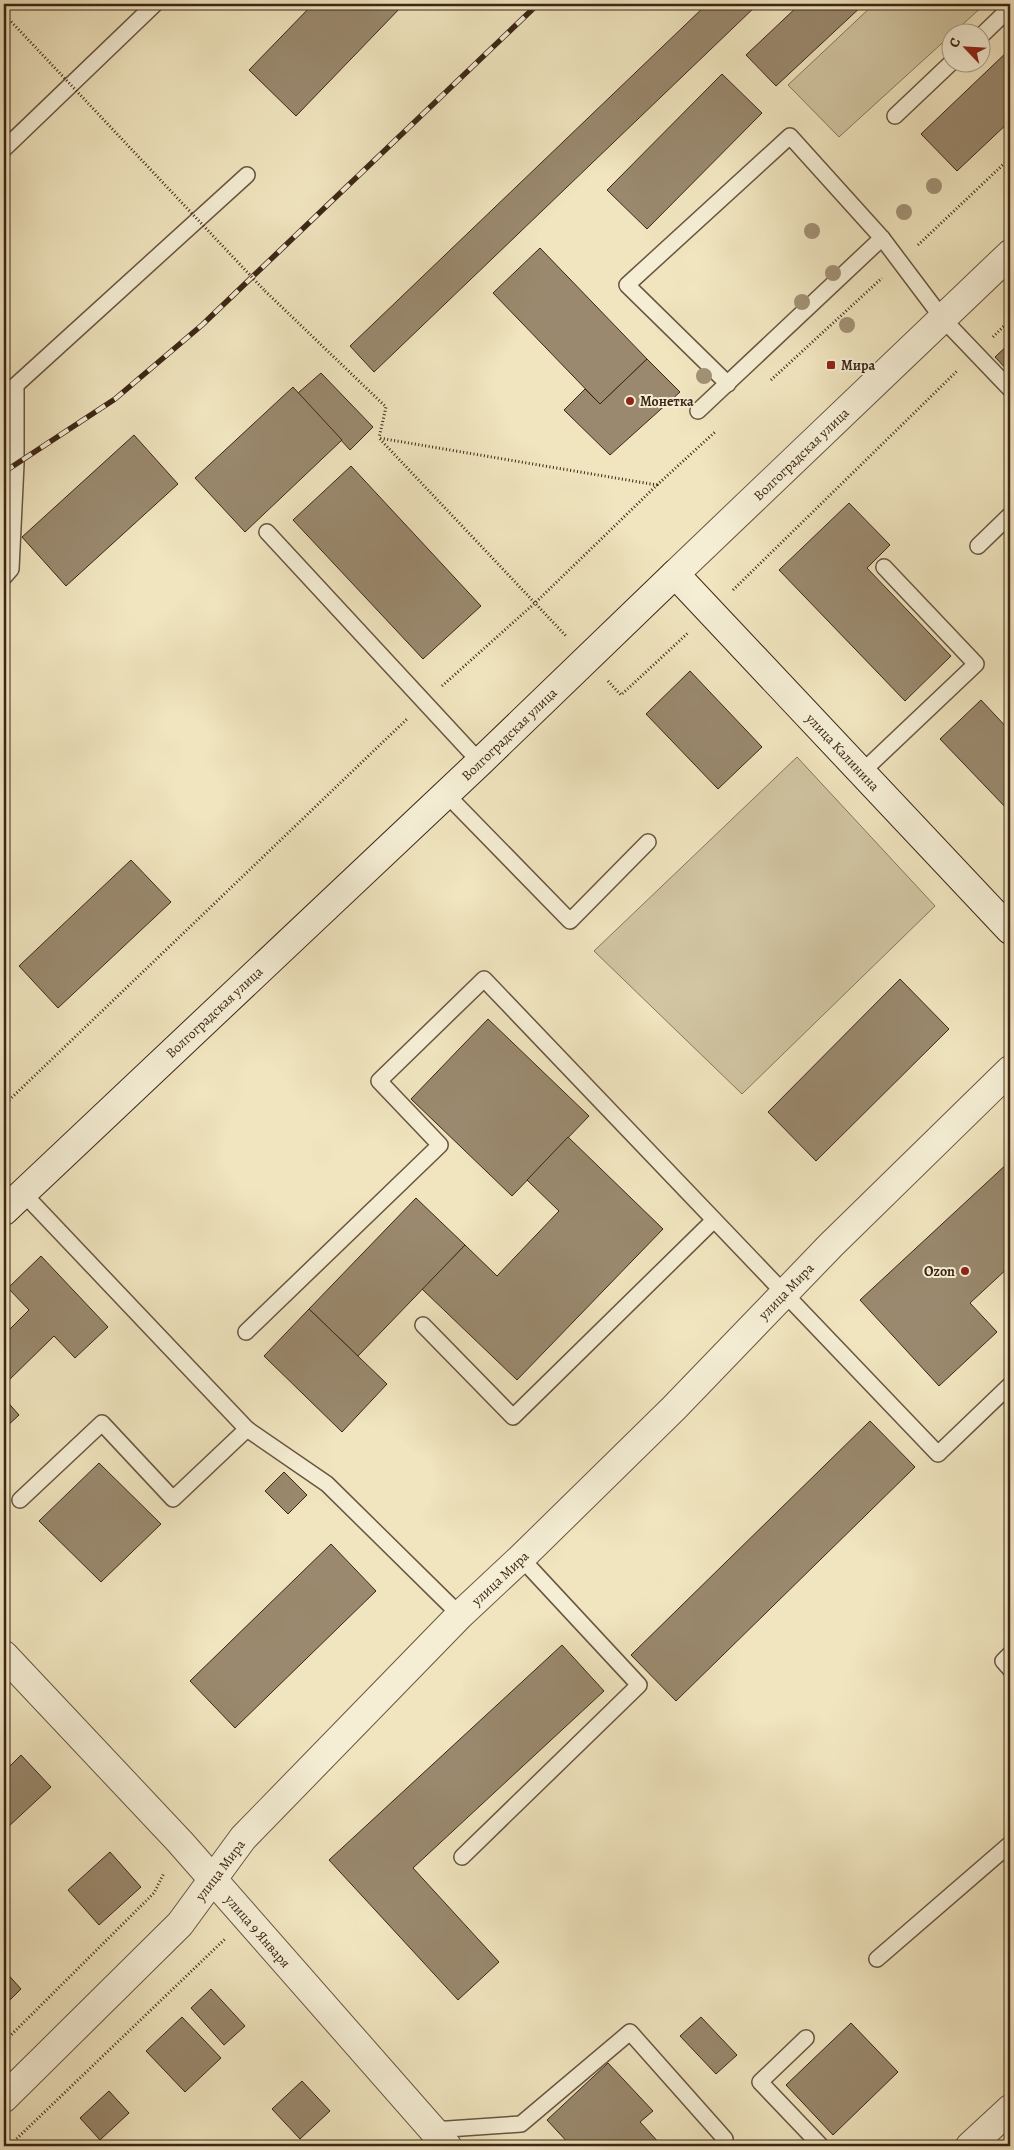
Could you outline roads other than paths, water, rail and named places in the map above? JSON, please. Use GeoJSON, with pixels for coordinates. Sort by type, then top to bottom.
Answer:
{"type":"FeatureCollection","features":[{"type":"Feature","properties":{"kind":"street","name":"Волгоградская улица"},"geometry":{"type":"LineString","coordinates":[[13,1202],[480,762],[1010,254]]}},
{"type":"Feature","properties":{"kind":"street","name":"улица Калинина"},"geometry":{"type":"LineString","coordinates":[[675,574],[1010,930]]}},
{"type":"Feature","properties":{"kind":"street","name":"улица Мира"},"geometry":{"type":"LineString","coordinates":[[4,2098],[180,1924],[243,1838],[460,1615],[674,1408],[784,1293],[1010,1070]]}},
{"type":"Feature","properties":{"kind":"street","name":"улица 9 Января"},"geometry":{"type":"LineString","coordinates":[[4,1654],[180,1842],[440,2138]]}},
{"type":"Feature","properties":{"kind":"street"},"geometry":{"type":"LineString","coordinates":[[970,2146],[1010,2109]]}},
{"type":"Feature","properties":{"kind":"lane"},"geometry":{"type":"LineString","coordinates":[[4,149],[155,4]]}},
{"type":"Feature","properties":{"kind":"lane"},"geometry":{"type":"LineString","coordinates":[[992,25],[1010,8]]}},
{"type":"Feature","properties":{"kind":"lane"},"geometry":{"type":"LineString","coordinates":[[895,116],[942,71]]}},
{"type":"Feature","properties":{"kind":"lane"},"geometry":{"type":"LineString","coordinates":[[728,384],[627,285],[790,136],[882,238],[943,319],[1010,389]]}},
{"type":"Feature","properties":{"kind":"lane"},"geometry":{"type":"LineString","coordinates":[[4,577],[10,569],[16,464],[16,385],[247,175]]}},
{"type":"Feature","properties":{"kind":"lane"},"geometry":{"type":"LineString","coordinates":[[698,411],[882,238]]}},
{"type":"Feature","properties":{"kind":"lane"},"geometry":{"type":"LineString","coordinates":[[978,546],[1010,515]]}},
{"type":"Feature","properties":{"kind":"lane"},"geometry":{"type":"LineString","coordinates":[[267,532],[480,762]]}},
{"type":"Feature","properties":{"kind":"lane"},"geometry":{"type":"LineString","coordinates":[[862,772],[976,664],[884,567]]}},
{"type":"Feature","properties":{"kind":"lane"},"geometry":{"type":"LineString","coordinates":[[446,794],[570,921],[648,842]]}},
{"type":"Feature","properties":{"kind":"lane"},"geometry":{"type":"LineString","coordinates":[[246,1332],[440,1145],[378,1081],[484,980],[938,1454],[1010,1385]]}},
{"type":"Feature","properties":{"kind":"lane"},"geometry":{"type":"LineString","coordinates":[[13,1202],[247,1429],[327,1484],[460,1615]]}},
{"type":"Feature","properties":{"kind":"lane"},"geometry":{"type":"LineString","coordinates":[[422,1325],[513,1417],[714,1220]]}},
{"type":"Feature","properties":{"kind":"lane"},"geometry":{"type":"LineString","coordinates":[[20,1500],[102,1423],[173,1499],[247,1429]]}},
{"type":"Feature","properties":{"kind":"lane"},"geometry":{"type":"LineString","coordinates":[[462,1857],[639,1684],[521,1558]]}},
{"type":"Feature","properties":{"kind":"lane"},"geometry":{"type":"LineString","coordinates":[[1010,1654],[1003,1661],[1010,1669]]}},
{"type":"Feature","properties":{"kind":"lane"},"geometry":{"type":"LineString","coordinates":[[878,1959],[1010,1844]]}},
{"type":"Feature","properties":{"kind":"lane"},"geometry":{"type":"LineString","coordinates":[[440,2138],[522,2124],[630,2032],[725,2139]]}},
{"type":"Feature","properties":{"kind":"lane"},"geometry":{"type":"LineString","coordinates":[[806,2038],[760,2082],[821,2146]]}},
{"type":"Feature","properties":{"kind":"railway"},"geometry":{"type":"LineString","coordinates":[[4,472],[115,399],[202,325],[538,4]]}},
{"type":"Feature","properties":{"kind":"place","name":"Мира"},"geometry":{"type":"Point","coordinates":[831,365]}},
{"type":"Feature","properties":{"kind":"place","name":"Монетка"},"geometry":{"type":"Point","coordinates":[630,401]}},
{"type":"Feature","properties":{"kind":"place","name":"Ozon"},"geometry":{"type":"Point","coordinates":[965,1271]}}]}
